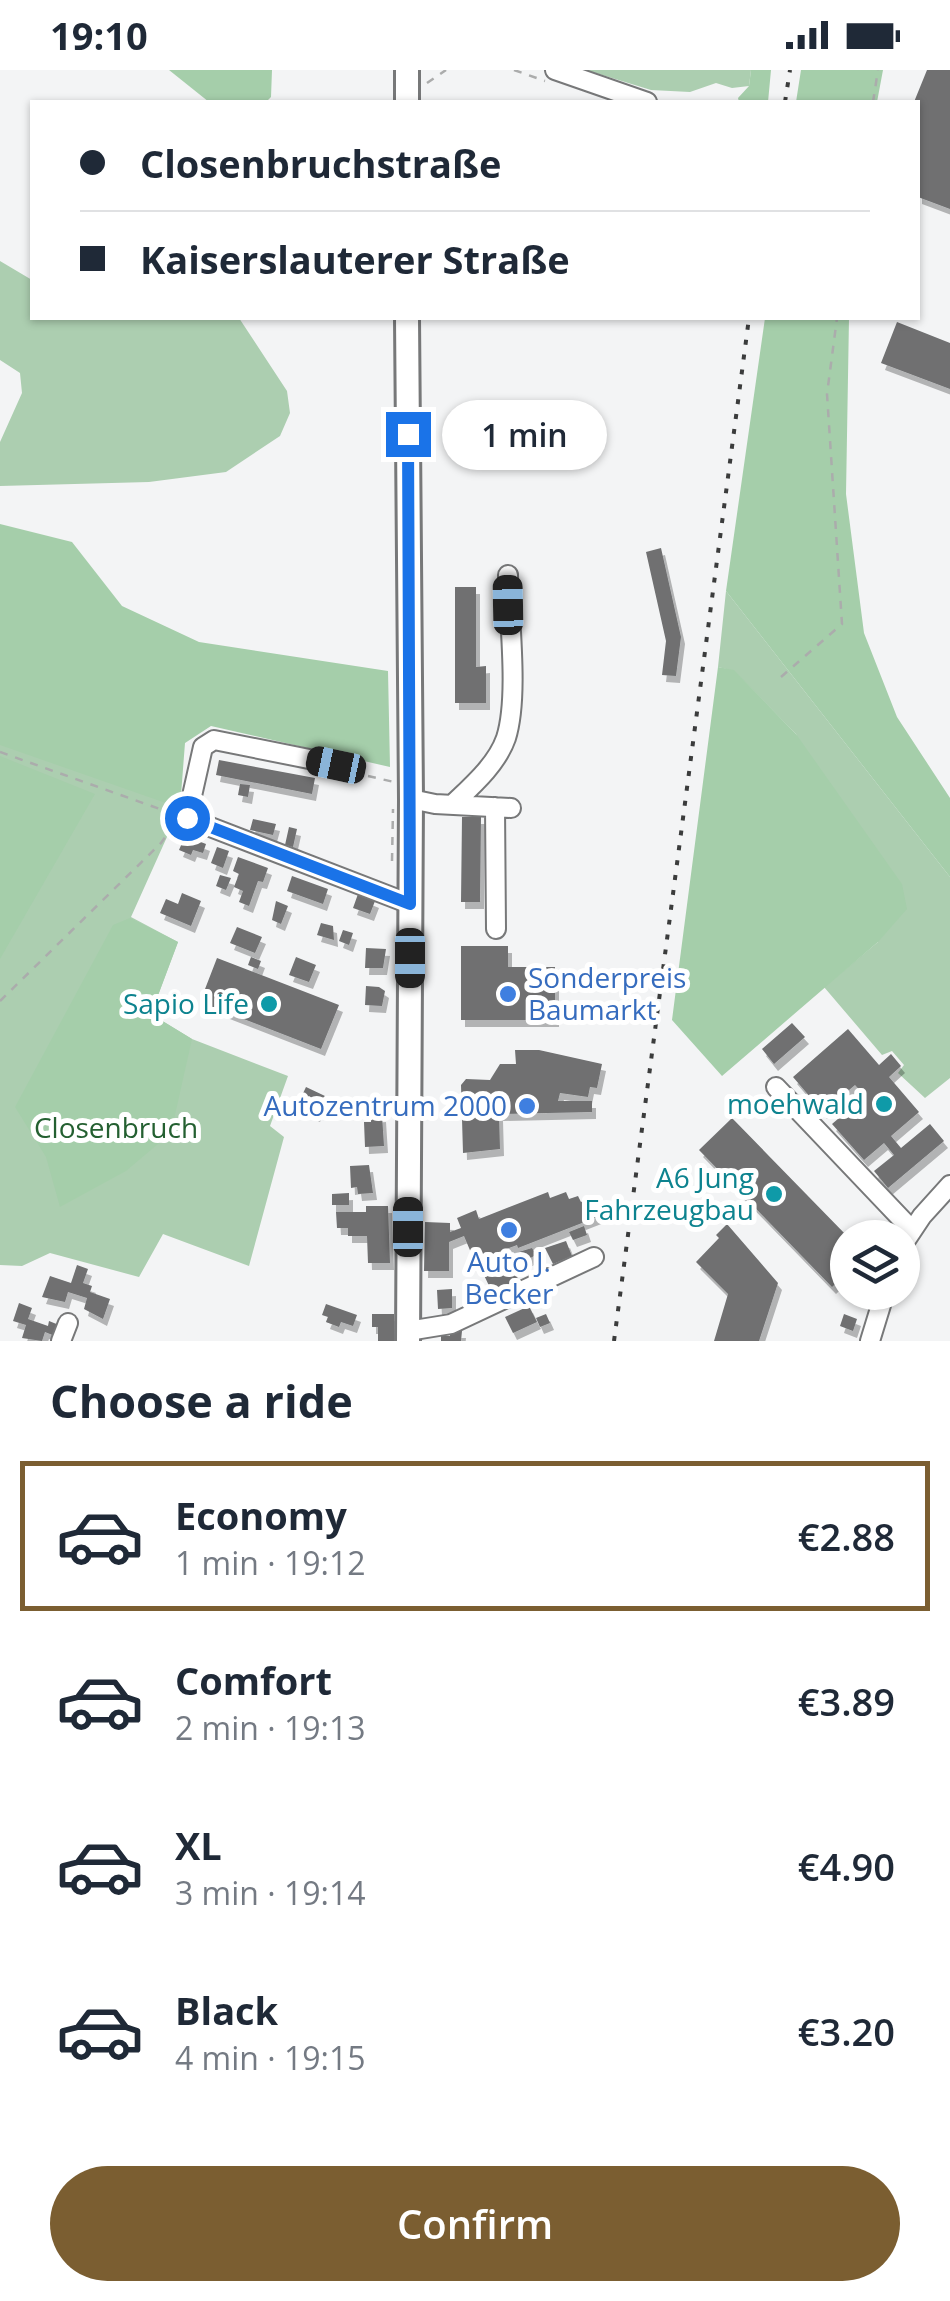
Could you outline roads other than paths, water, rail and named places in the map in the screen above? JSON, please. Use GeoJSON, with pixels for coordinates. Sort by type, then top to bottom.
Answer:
{"type":"FeatureCollection","features":[{"type":"Feature","properties":{"kind":"main road"},"geometry":{"type":"LineString","coordinates":[[407,70],[413,98]]}},
{"type":"Feature","properties":{"kind":"main road"},"geometry":{"type":"LineString","coordinates":[[408,320],[408,1336]]}},
{"type":"Feature","properties":{"kind":"street"},"geometry":{"type":"LineString","coordinates":[[552,76],[640,100]]}},
{"type":"Feature","properties":{"kind":"street"},"geometry":{"type":"LineString","coordinates":[[453,804],[482,776],[506,738],[511,695],[508,575]]}},
{"type":"Feature","properties":{"kind":"street"},"geometry":{"type":"LineString","coordinates":[[354,768],[214,740],[203,747],[187,818],[410,904]]}},
{"type":"Feature","properties":{"kind":"street"},"geometry":{"type":"LineString","coordinates":[[411,799],[503,808],[496,929]]}},
{"type":"Feature","properties":{"kind":"street"},"geometry":{"type":"LineString","coordinates":[[776,1087],[891,1220]]}},
{"type":"Feature","properties":{"kind":"street"},"geometry":{"type":"LineString","coordinates":[[920,1222],[950,1184]]}},
{"type":"Feature","properties":{"kind":"street"},"geometry":{"type":"LineString","coordinates":[[408,1336],[451,1324],[594,1257]]}},
{"type":"Feature","properties":{"kind":"street"},"geometry":{"type":"LineString","coordinates":[[870,1341],[879,1310]]}},
{"type":"Feature","properties":{"kind":"railway"},"geometry":{"type":"LineString","coordinates":[[785,100],[790,70]]}},
{"type":"Feature","properties":{"kind":"railway"},"geometry":{"type":"LineString","coordinates":[[614,1341],[749,320]]}},
{"type":"Feature","properties":{"kind":"place","name":"Sonderpreis Baumarkt"},"geometry":{"type":"Point","coordinates":[508,994]}},
{"type":"Feature","properties":{"kind":"place","name":"Sapio Life"},"geometry":{"type":"Point","coordinates":[269,1004]}},
{"type":"Feature","properties":{"kind":"place","name":"moehwald"},"geometry":{"type":"Point","coordinates":[884,1104]}},
{"type":"Feature","properties":{"kind":"place","name":"Autozentrum 2000"},"geometry":{"type":"Point","coordinates":[527,1106]}},
{"type":"Feature","properties":{"kind":"place","name":"A6 Jung Fahrzeugbau"},"geometry":{"type":"Point","coordinates":[774,1194]}},
{"type":"Feature","properties":{"kind":"place","name":"Auto J. Becker"},"geometry":{"type":"Point","coordinates":[509,1230]}},
{"type":"Feature","properties":{"kind":"park label","name":"Closenbruch"},"geometry":{"type":"Point","coordinates":[116,1128]}}]}
